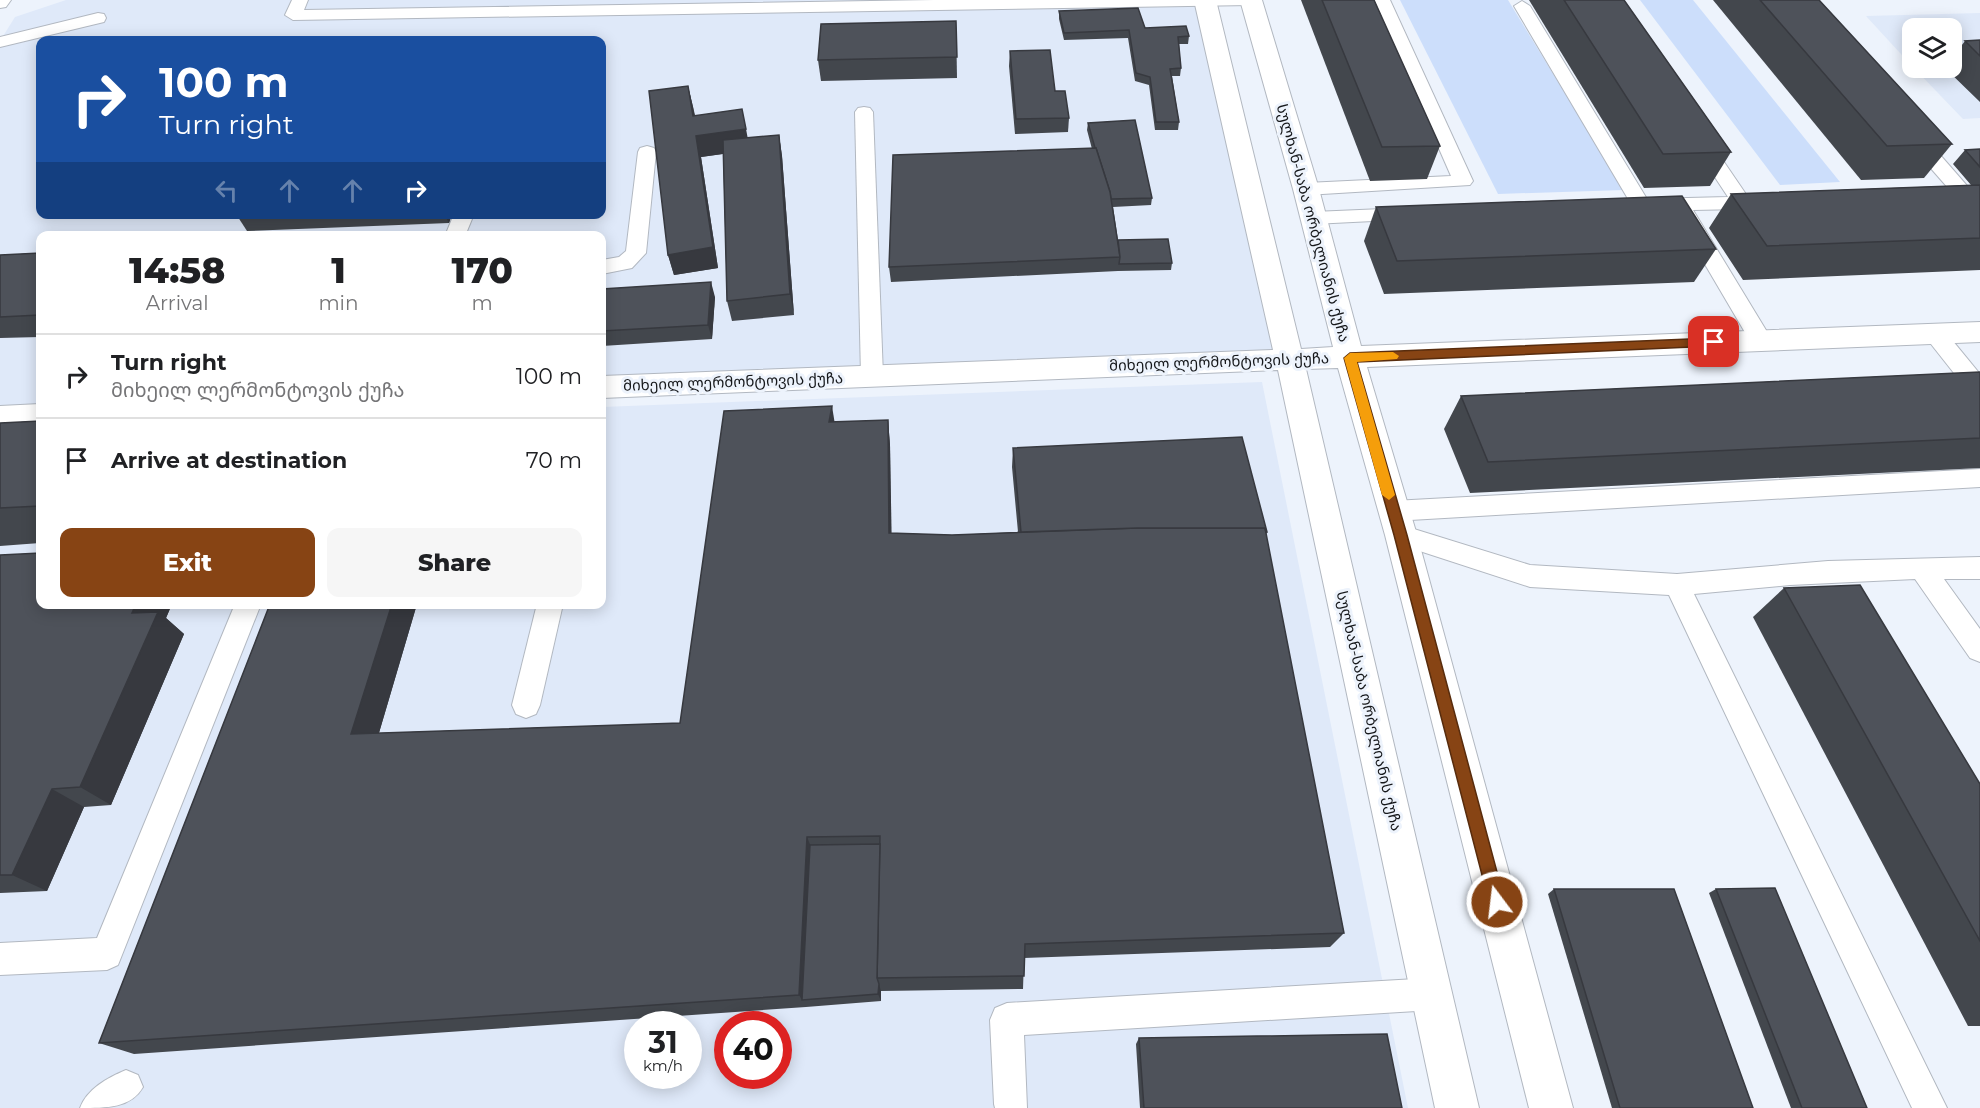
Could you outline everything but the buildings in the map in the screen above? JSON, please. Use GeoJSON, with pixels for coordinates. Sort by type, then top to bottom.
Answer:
{"type":"FeatureCollection","features":[{"type":"Feature","properties":{"kind":"street","name":"სულხან-საბა ორბელიანის ქუჩა"},"geometry":{"type":"LineString","coordinates":[[1204,0],[1433,994],[1457,1108]]}},
{"type":"Feature","properties":{"kind":"street","name":"სულხან-საბა ორბელიანის ქუჩა"},"geometry":{"type":"LineString","coordinates":[[1251,0],[1306,189],[1350,358],[1397,523],[1551,1108]]}},
{"type":"Feature","properties":{"kind":"street","name":"მიხეილ ლერმონტოვის ქუჩა"},"geometry":{"type":"LineString","coordinates":[[606,387],[1980,332]]}},
{"type":"Feature","properties":{"kind":"street"},"geometry":{"type":"LineString","coordinates":[[0,417],[36,415]]}},
{"type":"Feature","properties":{"kind":"lane"},"geometry":{"type":"LineString","coordinates":[[300,0],[293,15],[1251,0]]}},
{"type":"Feature","properties":{"kind":"lane"},"geometry":{"type":"LineString","coordinates":[[1306,189],[1463,181],[1382,0]]}},
{"type":"Feature","properties":{"kind":"lane"},"geometry":{"type":"LineString","coordinates":[[1522,6],[1641,205]]}},
{"type":"Feature","properties":{"kind":"lane"},"geometry":{"type":"LineString","coordinates":[[0,42],[98,18]]}},
{"type":"Feature","properties":{"kind":"lane"},"geometry":{"type":"LineString","coordinates":[[864,112],[872,376]]}},
{"type":"Feature","properties":{"kind":"lane"},"geometry":{"type":"LineString","coordinates":[[1899,121],[1975,200]]}},
{"type":"Feature","properties":{"kind":"lane"},"geometry":{"type":"LineString","coordinates":[[1690,126],[1742,203]]}},
{"type":"Feature","properties":{"kind":"lane"},"geometry":{"type":"LineString","coordinates":[[606,266],[625,263],[636,253],[647,152]]}},
{"type":"Feature","properties":{"kind":"lane"},"geometry":{"type":"LineString","coordinates":[[1945,201],[1975,200]]}},
{"type":"Feature","properties":{"kind":"lane"},"geometry":{"type":"LineString","coordinates":[[1618,206],[1766,203]]}},
{"type":"Feature","properties":{"kind":"lane"},"geometry":{"type":"LineString","coordinates":[[1679,204],[1761,340]]}},
{"type":"Feature","properties":{"kind":"lane"},"geometry":{"type":"LineString","coordinates":[[1313,218],[1429,213]]}},
{"type":"Feature","properties":{"kind":"lane"},"geometry":{"type":"LineString","coordinates":[[1935,334],[1980,390]]}},
{"type":"Feature","properties":{"kind":"lane"},"geometry":{"type":"LineString","coordinates":[[1397,523],[1980,478]]}},
{"type":"Feature","properties":{"kind":"lane"},"geometry":{"type":"LineString","coordinates":[[1397,523],[1530,576],[1677,585],[1755,576],[1921,568],[1980,568]]}},
{"type":"Feature","properties":{"kind":"lane"},"geometry":{"type":"LineString","coordinates":[[1921,568],[1980,650]]}},
{"type":"Feature","properties":{"kind":"lane"},"geometry":{"type":"LineString","coordinates":[[1677,585],[1930,1108]]}},
{"type":"Feature","properties":{"kind":"lane"},"geometry":{"type":"LineString","coordinates":[[0,959],[107,954],[246,609]]}},
{"type":"Feature","properties":{"kind":"lane"},"geometry":{"type":"LineString","coordinates":[[526,705],[549,609]]}},
{"type":"Feature","properties":{"kind":"lane"},"geometry":{"type":"LineString","coordinates":[[1011,1104],[1007,1020],[1433,994]]}},
{"type":"Feature","properties":{"kind":"lane"},"geometry":{"type":"LineString","coordinates":[[97,1108],[126,1087]]}},
{"type":"Feature","properties":{"kind":"shaded area"},"geometry":{"type":"Polygon","coordinates":[[[66,0],[1196,0],[1278,351],[606,385],[606,231],[36,231],[36,407],[0,408],[0,41],[15,17],[66,0]]]}},
{"type":"Feature","properties":{"kind":"shaded area"},"geometry":{"type":"Polygon","coordinates":[[[1400,0],[1508,0],[1624,190],[1498,194],[1400,0]]]}},
{"type":"Feature","properties":{"kind":"shaded area"},"geometry":{"type":"Polygon","coordinates":[[[1640,0],[1693,0],[1840,182],[1780,185],[1640,0]]]}},
{"type":"Feature","properties":{"kind":"shaded area"},"geometry":{"type":"Polygon","coordinates":[[[1980,13],[1980,118],[1963,119],[1924,78],[1962,78],[1962,18],[1902,18],[1902,55],[1866,16],[1980,13]]]}},
{"type":"Feature","properties":{"kind":"shaded area"},"geometry":{"type":"Polygon","coordinates":[[[1262,382],[1408,1108],[0,1108],[0,430],[36,429],[36,609],[606,609],[606,407],[1262,382]]]}},
{"type":"Feature","properties":{"kind":"slow traffic"},"geometry":{"type":"LineString","coordinates":[[1389,495],[1350,358],[1393,356]]}},
{"type":"Feature","properties":{"kind":"route"},"geometry":{"type":"LineString","coordinates":[[1497,902],[1401,535],[1350,358],[1714,342]]}}]}
